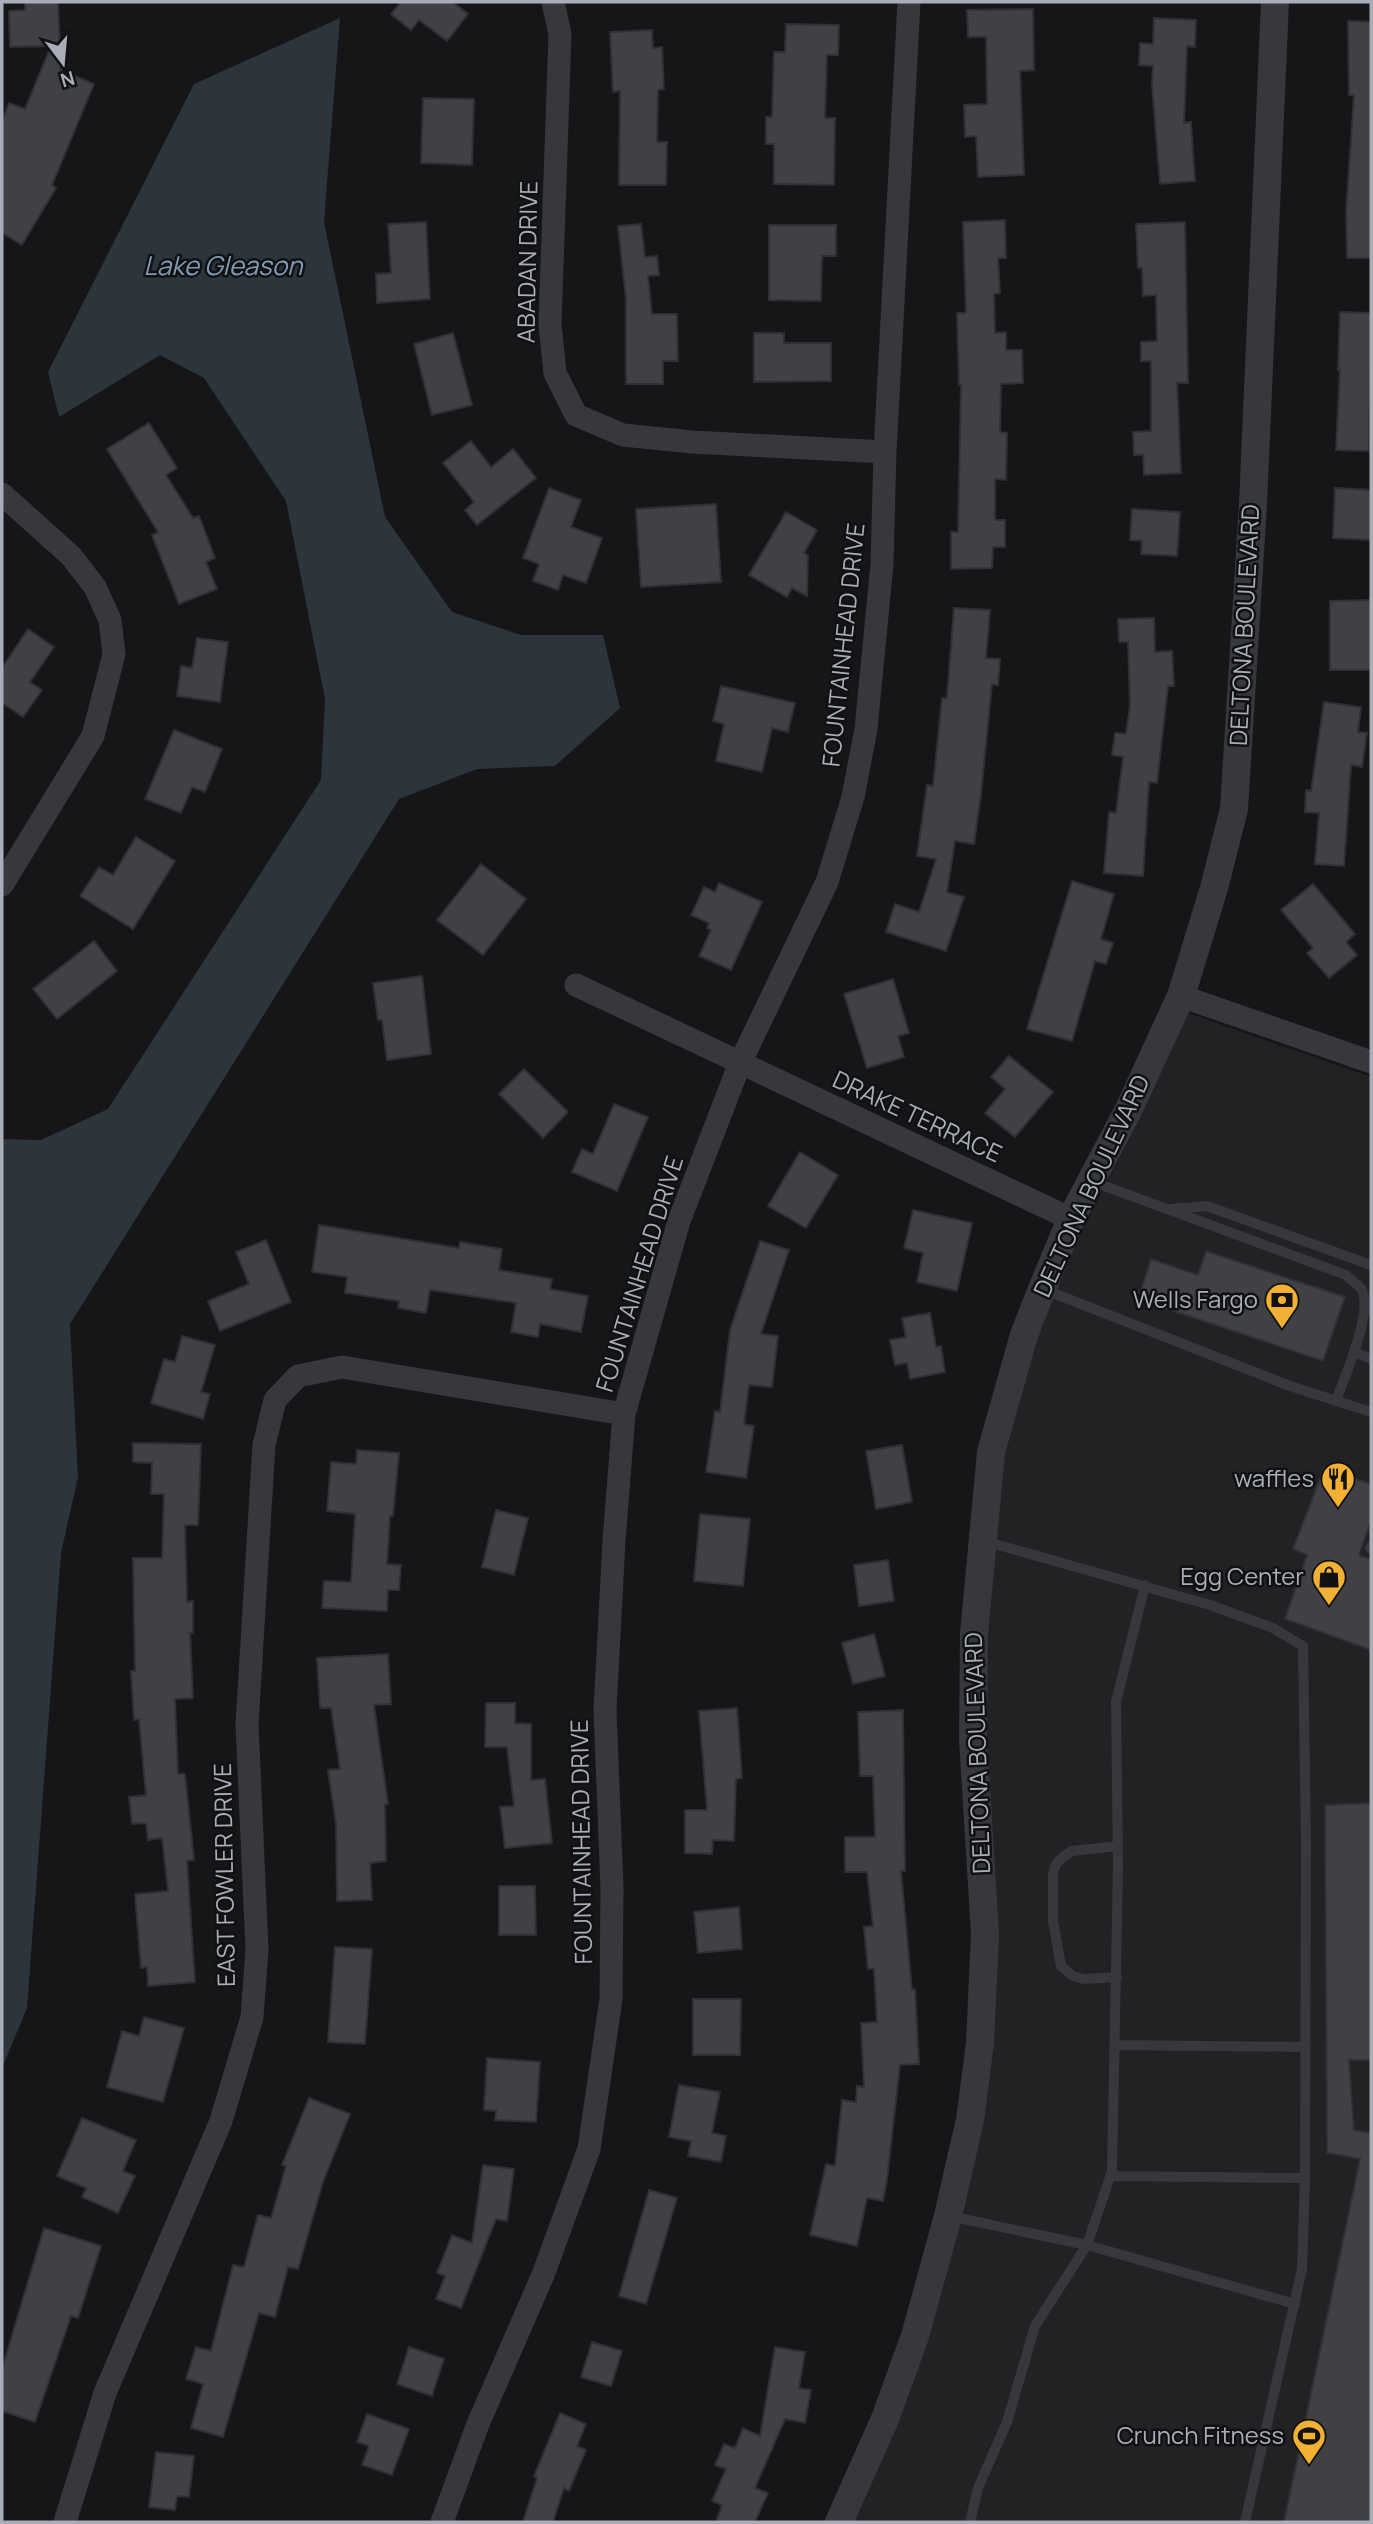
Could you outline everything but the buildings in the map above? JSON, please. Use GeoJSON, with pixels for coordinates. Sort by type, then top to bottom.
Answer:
{"type":"FeatureCollection","features":[{"type":"Feature","properties":{"kind":"street","name":"ABADAN DRIVE"},"geometry":{"type":"LineString","coordinates":[[553,2],[560,34],[550,324],[555,373],[576,415],[622,435],[692,442],[885,453]]}},
{"type":"Feature","properties":{"kind":"street","name":"FOUNTAINHEAD DRIVE"},"geometry":{"type":"LineString","coordinates":[[442,2522],[478,2424],[542,2275],[589,2149],[611,1999],[612,1888],[606,1710],[614,1541],[624,1414],[679,1221],[740,1063],[827,881],[853,797],[866,729],[882,564],[885,453],[909,2]]}},
{"type":"Feature","properties":{"kind":"street","name":"DELTONA BOULEVARD"},"geometry":{"type":"LineString","coordinates":[[839,2522],[885,2419],[915,2336],[948,2216],[970,2120],[980,2043],[985,1934],[973,1739],[974,1634],[991,1452],[1024,1335],[1071,1219],[1129,1109],[1181,996],[1214,888],[1234,809],[1252,504],[1275,2]]}},
{"type":"Feature","properties":{"kind":"street"},"geometry":{"type":"LineString","coordinates":[[2,494],[71,556],[95,587],[110,620],[114,654],[93,736],[2,885]]}},
{"type":"Feature","properties":{"kind":"street","name":"DRAKE TERRACE"},"geometry":{"type":"LineString","coordinates":[[576,985],[1071,1219]]}},
{"type":"Feature","properties":{"kind":"street"},"geometry":{"type":"LineString","coordinates":[[1181,996],[1371,1062]]}},
{"type":"Feature","properties":{"kind":"street","name":"EAST FOWLER DRIVE"},"geometry":{"type":"LineString","coordinates":[[65,2522],[105,2393],[221,2121],[252,2017],[257,1950],[247,1724],[264,1445],[275,1400],[298,1376],[342,1367],[624,1414]]}},
{"type":"Feature","properties":{"kind":"lane"},"geometry":{"type":"LineString","coordinates":[[1091,1181],[1346,1275],[1355,1282],[1363,1291],[1367,1309],[1336,1401]]}},
{"type":"Feature","properties":{"kind":"lane"},"geometry":{"type":"LineString","coordinates":[[1168,1209],[1207,1206],[1371,1265]]}},
{"type":"Feature","properties":{"kind":"lane"},"geometry":{"type":"LineString","coordinates":[[1042,1289],[1290,1386],[1371,1412]]}},
{"type":"Feature","properties":{"kind":"lane"},"geometry":{"type":"LineString","coordinates":[[1354,1352],[1371,1359]]}},
{"type":"Feature","properties":{"kind":"lane"},"geometry":{"type":"LineString","coordinates":[[981,1540],[1210,1605],[1272,1628],[1303,1646],[1306,2047],[1302,2269],[1245,2522]]}},
{"type":"Feature","properties":{"kind":"lane"},"geometry":{"type":"LineString","coordinates":[[970,2522],[978,2488],[1007,2422],[1035,2326],[1087,2245],[1112,2171],[1117,1977],[1116,1702],[1145,1585]]}},
{"type":"Feature","properties":{"kind":"lane"},"geometry":{"type":"LineString","coordinates":[[1117,1977],[1084,1979],[1073,1976],[1061,1966],[1053,1922],[1053,1886],[1056,1864],[1072,1851],[1118,1846]]}},
{"type":"Feature","properties":{"kind":"lane"},"geometry":{"type":"LineString","coordinates":[[1116,2045],[1306,2047]]}},
{"type":"Feature","properties":{"kind":"lane"},"geometry":{"type":"LineString","coordinates":[[1110,2176],[1305,2178]]}},
{"type":"Feature","properties":{"kind":"lane"},"geometry":{"type":"LineString","coordinates":[[948,2216],[1087,2245],[1294,2304]]}},
{"type":"Feature","properties":{"kind":"shaded area"},"geometry":{"type":"Polygon","coordinates":[[[1188,1013],[1371,1077],[1371,2522],[854,2522],[960,2221],[985,1740],[987,1636],[1004,1456],[1032,1351],[1078,1238],[1141,1117],[1188,1013]]]}},
{"type":"Feature","properties":{"kind":"water","name":"Lake Gleason"},"geometry":{"type":"Polygon","coordinates":[[[340,18],[324,222],[385,517],[452,612],[521,635],[603,635],[620,708],[555,766],[477,769],[399,799],[70,1324],[78,1477],[61,1553],[27,2008],[2,2068],[2,1139],[41,1140],[108,1109],[321,780],[325,699],[286,501],[204,378],[160,355],[59,417],[48,372],[194,84],[340,18]]]}},
{"type":"Feature","properties":{"kind":"place","name":"Wells Fargo"},"geometry":{"type":"Point","coordinates":[1282,1330]}},
{"type":"Feature","properties":{"kind":"place","name":"waffles"},"geometry":{"type":"Point","coordinates":[1338,1509]}},
{"type":"Feature","properties":{"kind":"place","name":"Egg Center"},"geometry":{"type":"Point","coordinates":[1329,1607]}},
{"type":"Feature","properties":{"kind":"place","name":"Crunch Fitness"},"geometry":{"type":"Point","coordinates":[1309,2466]}}]}
